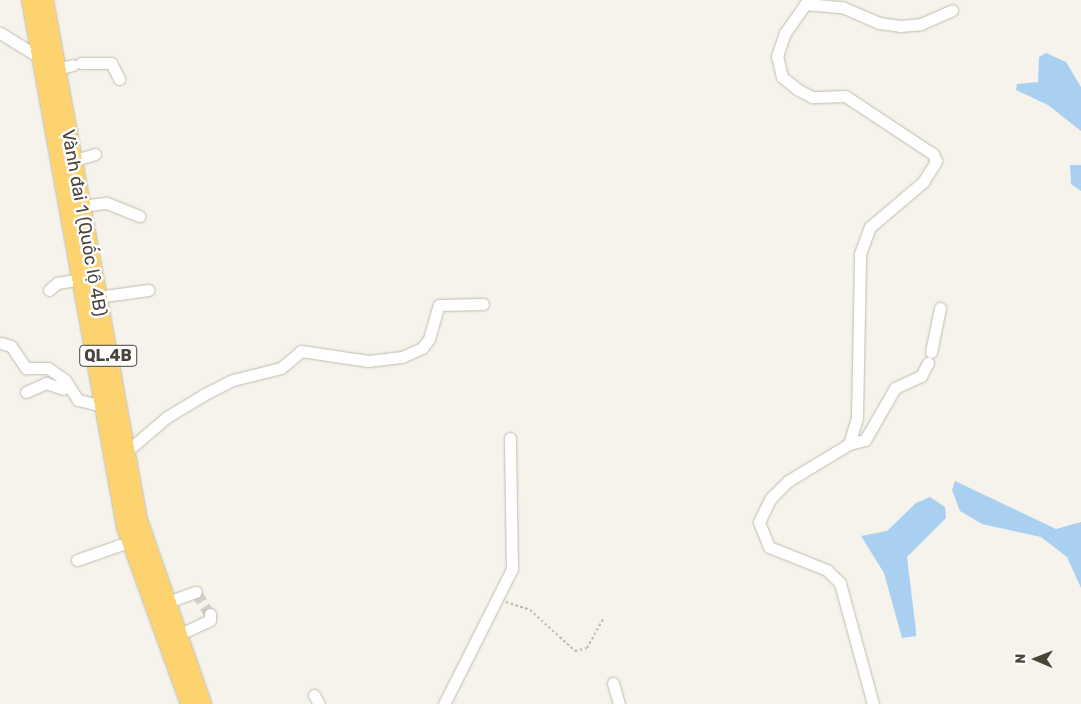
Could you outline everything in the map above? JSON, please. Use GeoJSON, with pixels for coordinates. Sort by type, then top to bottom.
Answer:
{"type":"FeatureCollection","features":[{"type":"Feature","properties":{"kind":"highway","name":"Vành đai 1 (Quốc lộ 4B)"},"geometry":{"type":"LineString","coordinates":[[31,0],[105,409],[137,539],[190,704]]}},
{"type":"Feature","properties":{"kind":"highway","name":"Vành đai 1 (Quốc lộ 4B)"},"geometry":{"type":"LineString","coordinates":[[44,0],[126,452],[137,539],[178,635],[202,704]]}},
{"type":"Feature","properties":{"kind":"street"},"geometry":{"type":"LineString","coordinates":[[850,444],[857,416],[860,254],[870,227],[923,182],[936,161],[933,154],[846,96],[812,97],[782,77],[777,56],[785,33],[802,2],[842,7],[879,23],[900,26],[921,24],[952,10]]}},
{"type":"Feature","properties":{"kind":"street"},"geometry":{"type":"LineString","coordinates":[[0,33],[41,58]]}},
{"type":"Feature","properties":{"kind":"street"},"geometry":{"type":"LineString","coordinates":[[56,69],[77,64],[111,63],[120,79]]}},
{"type":"Feature","properties":{"kind":"street"},"geometry":{"type":"LineString","coordinates":[[72,161],[95,154]]}},
{"type":"Feature","properties":{"kind":"street"},"geometry":{"type":"LineString","coordinates":[[80,206],[107,203],[139,216]]}},
{"type":"Feature","properties":{"kind":"street"},"geometry":{"type":"LineString","coordinates":[[49,290],[58,283],[81,279]]}},
{"type":"Feature","properties":{"kind":"street"},"geometry":{"type":"LineString","coordinates":[[97,297],[149,290]]}},
{"type":"Feature","properties":{"kind":"street"},"geometry":{"type":"LineString","coordinates":[[126,452],[167,417],[205,394],[233,380],[281,368],[301,351],[368,361],[397,358],[422,348],[439,305],[483,304]]}},
{"type":"Feature","properties":{"kind":"street"},"geometry":{"type":"LineString","coordinates":[[873,704],[840,583],[827,570],[769,547],[759,522],[770,498],[788,481],[850,444],[865,440],[895,388],[922,376],[930,357],[940,308]]}},
{"type":"Feature","properties":{"kind":"street"},"geometry":{"type":"LineString","coordinates":[[1,343],[11,346],[26,368],[48,368],[65,380],[78,400],[105,409]]}},
{"type":"Feature","properties":{"kind":"street"},"geometry":{"type":"LineString","coordinates":[[26,392],[54,383],[78,404],[105,409]]}},
{"type":"Feature","properties":{"kind":"street"},"geometry":{"type":"LineString","coordinates":[[444,704],[499,601],[515,556],[509,495],[510,438]]}},
{"type":"Feature","properties":{"kind":"street"},"geometry":{"type":"LineString","coordinates":[[77,560],[137,539]]}},
{"type":"Feature","properties":{"kind":"street"},"geometry":{"type":"LineString","coordinates":[[165,603],[196,592]]}},
{"type":"Feature","properties":{"kind":"street"},"geometry":{"type":"LineString","coordinates":[[178,635],[210,620],[210,614]]}},
{"type":"Feature","properties":{"kind":"street"},"geometry":{"type":"LineString","coordinates":[[613,683],[619,704]]}},
{"type":"Feature","properties":{"kind":"path"},"geometry":{"type":"LineString","coordinates":[[499,601],[530,610],[575,651],[587,648],[603,619]]}},
{"type":"Feature","properties":{"kind":"water"},"geometry":{"type":"Polygon","coordinates":[[[1046,53],[1066,62],[1081,87],[1081,131],[1048,105],[1016,90],[1017,84],[1038,82],[1039,57],[1046,53]]]}},
{"type":"Feature","properties":{"kind":"water"},"geometry":{"type":"Polygon","coordinates":[[[1070,165],[1081,165],[1081,191],[1071,184],[1070,165]]]}},
{"type":"Feature","properties":{"kind":"water"},"geometry":{"type":"Polygon","coordinates":[[[955,481],[1056,529],[1081,522],[1081,588],[1067,557],[1041,537],[982,524],[960,511],[952,490],[955,481]]]}},
{"type":"Feature","properties":{"kind":"water"},"geometry":{"type":"Polygon","coordinates":[[[930,497],[945,507],[946,518],[907,557],[916,636],[902,638],[884,573],[861,536],[887,531],[916,503],[930,497]]]}},
{"type":"Feature","properties":{"kind":"tunnel"},"geometry":{"type":"LineString","coordinates":[[196,592],[210,614]]}}]}
